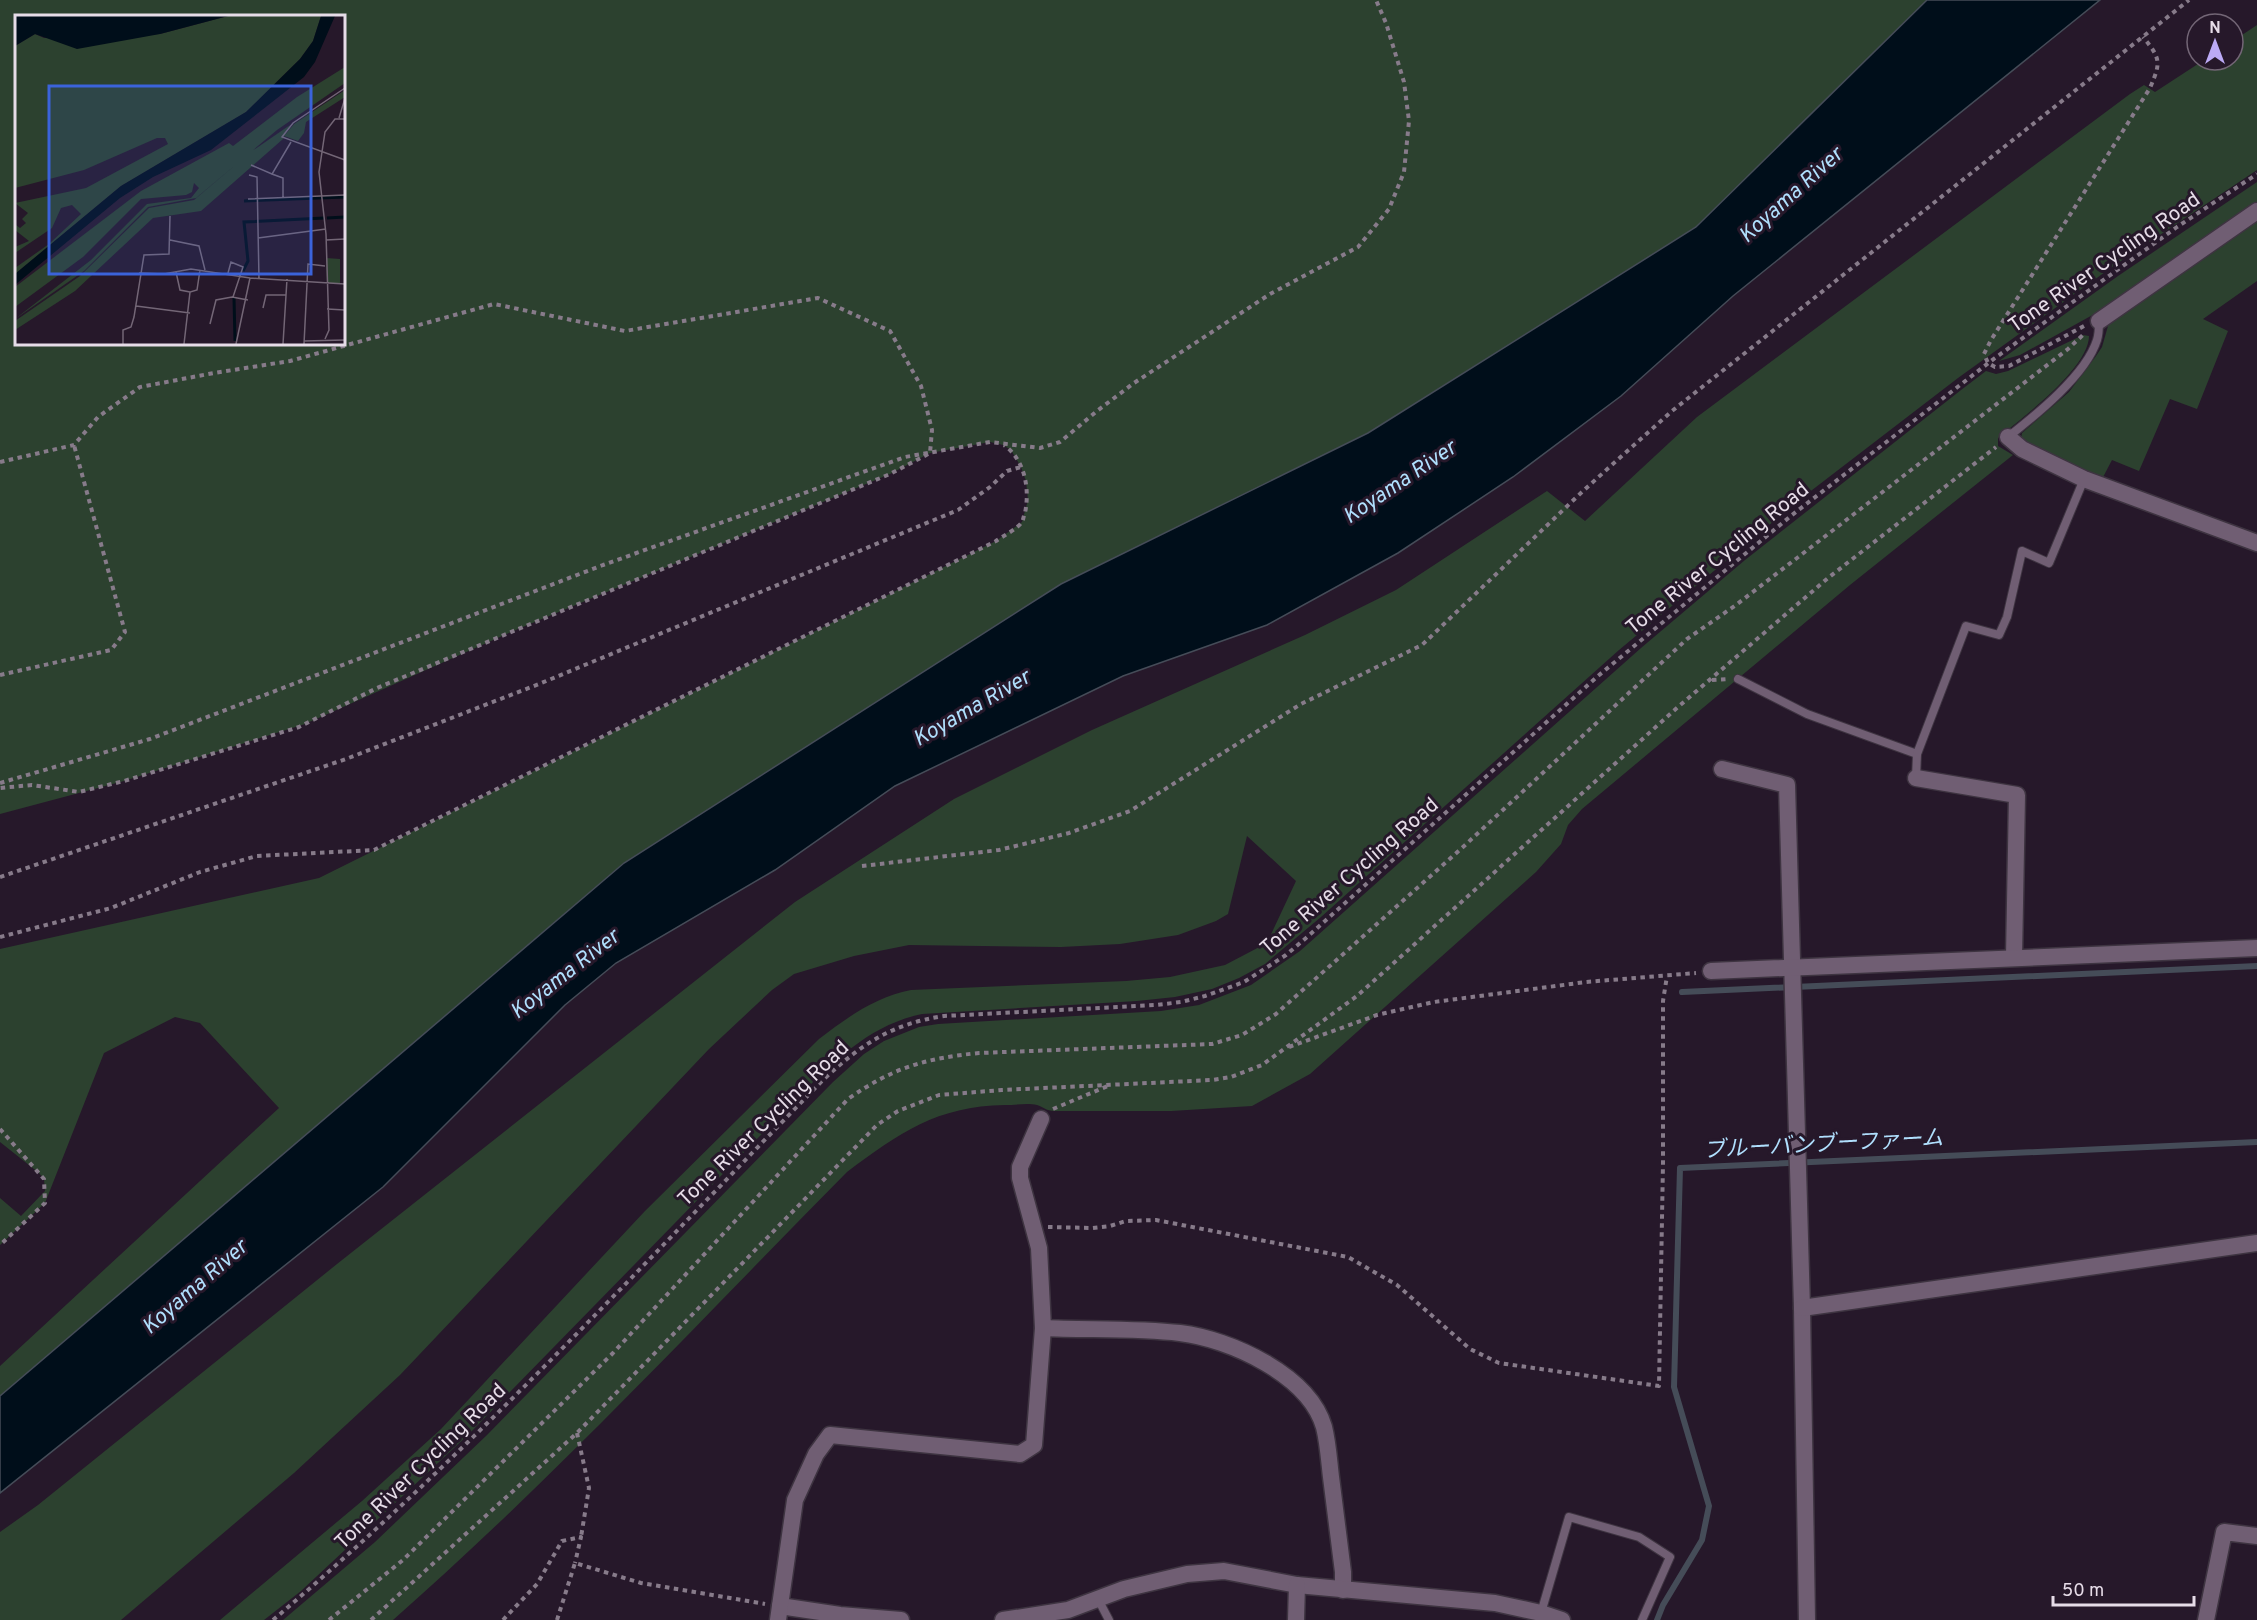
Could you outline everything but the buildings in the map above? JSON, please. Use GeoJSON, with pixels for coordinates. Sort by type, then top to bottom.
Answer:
{"type":"FeatureCollection","features":[{"type":"Feature","properties":{"kind":"street"},"geometry":{"type":"LineString","coordinates":[[2099,321],[2257,211]]}},
{"type":"Feature","properties":{"kind":"street"},"geometry":{"type":"LineString","coordinates":[[2008,437],[2022,449],[2084,479],[2257,543]]}},
{"type":"Feature","properties":{"kind":"street"},"geometry":{"type":"LineString","coordinates":[[1722,769],[1787,785],[1791,991],[1794,1003],[1802,1308],[1807,1620]]}},
{"type":"Feature","properties":{"kind":"street"},"geometry":{"type":"LineString","coordinates":[[1916,778],[2017,795],[2014,957]]}},
{"type":"Feature","properties":{"kind":"street"},"geometry":{"type":"LineString","coordinates":[[1711,971],[2257,948]]}},
{"type":"Feature","properties":{"kind":"street"},"geometry":{"type":"LineString","coordinates":[[901,1620],[779,1613],[795,1500],[816,1454],[830,1435],[1020,1454],[1034,1445],[1043,1329],[1038,1248],[1020,1178],[1020,1167],[1041,1119]]}},
{"type":"Feature","properties":{"kind":"street"},"geometry":{"type":"LineString","coordinates":[[1802,1308],[2257,1243]]}},
{"type":"Feature","properties":{"kind":"street"},"geometry":{"type":"LineString","coordinates":[[1043,1329],[1181,1333],[1238,1349],[1291,1380],[1307,1398],[1323,1425],[1342,1561],[1343,1590]]}},
{"type":"Feature","properties":{"kind":"street"},"geometry":{"type":"LineString","coordinates":[[2206,1620],[2224,1532],[2257,1536]]}},
{"type":"Feature","properties":{"kind":"street"},"geometry":{"type":"LineString","coordinates":[[1003,1620],[1068,1610],[1124,1589],[1187,1574],[1224,1571],[1297,1585],[1495,1603],[1541,1612],[1562,1620]]}},
{"type":"Feature","properties":{"kind":"street"},"geometry":{"type":"LineString","coordinates":[[1296,1620],[1297,1585]]}},
{"type":"Feature","properties":{"kind":"lane"},"geometry":{"type":"LineString","coordinates":[[2008,437],[2044,409],[2080,370],[2097,341],[2099,321]]}},
{"type":"Feature","properties":{"kind":"lane"},"geometry":{"type":"LineString","coordinates":[[1916,778],[1917,754],[1966,626],[1999,636],[2007,617],[2022,551],[2049,563],[2084,479]]}},
{"type":"Feature","properties":{"kind":"lane"},"geometry":{"type":"LineString","coordinates":[[1738,679],[1807,714],[1917,754]]}},
{"type":"Feature","properties":{"kind":"lane"},"geometry":{"type":"LineString","coordinates":[[1541,1612],[1569,1517],[1639,1537],[1670,1557],[1642,1620]]}},
{"type":"Feature","properties":{"kind":"lane"},"geometry":{"type":"LineString","coordinates":[[1098,1599],[1109,1620]]}},
{"type":"Feature","properties":{"kind":"path"},"geometry":{"type":"LineString","coordinates":[[0,783],[150,739],[603,565],[905,458],[990,442],[1040,448],[1060,442],[1134,383],[1270,294],[1358,247],[1389,209],[1404,172],[1409,121],[1404,82],[1386,23],[1376,0]]}},
{"type":"Feature","properties":{"kind":"path"},"geometry":{"type":"LineString","coordinates":[[862,866],[999,850],[1069,833],[1130,811],[1301,704],[1422,645],[1584,490],[1672,411],[2189,0]]}},
{"type":"Feature","properties":{"kind":"path"},"geometry":{"type":"LineString","coordinates":[[2099,321],[2082,327],[2010,366],[1995,367],[1988,363],[1984,354],[2150,88],[2159,67],[2156,53],[2143,38]]}},
{"type":"Feature","properties":{"kind":"path","name":"Tone River Cycling Road"},"geometry":{"type":"LineString","coordinates":[[273,1620],[345,1559],[481,1432],[815,1088],[847,1058],[885,1032],[923,1019],[1156,1005],[1205,996],[1244,982],[1267,969],[1306,938],[1598,676],[1792,515],[1988,363],[2177,227],[2257,174]]}},
{"type":"Feature","properties":{"kind":"path"},"geometry":{"type":"LineString","coordinates":[[0,462],[74,445],[98,417],[140,387],[214,372],[290,362],[494,304],[625,331],[818,298],[890,331],[921,386],[933,430],[930,453]]}},
{"type":"Feature","properties":{"kind":"path"},"geometry":{"type":"LineString","coordinates":[[329,1620],[403,1560],[613,1353],[848,1099],[874,1080],[911,1065],[942,1057],[979,1053],[1212,1044],[1242,1035],[1276,1014],[1463,847],[1687,639],[1736,605],[2068,349],[2099,321]]}},
{"type":"Feature","properties":{"kind":"path"},"geometry":{"type":"LineString","coordinates":[[371,1620],[577,1433],[877,1125],[898,1111],[939,1095],[1212,1080],[1231,1077],[1262,1065],[1357,996],[1669,715],[1828,578],[2008,437]]}},
{"type":"Feature","properties":{"kind":"path"},"geometry":{"type":"LineString","coordinates":[[0,675],[111,650],[125,632],[74,445]]}},
{"type":"Feature","properties":{"kind":"path"},"geometry":{"type":"LineString","coordinates":[[0,937],[111,908],[200,872],[257,856],[374,850],[996,542],[1022,522],[1028,500],[1026,481],[1021,466],[1011,450],[1003,445]]}},
{"type":"Feature","properties":{"kind":"path"},"geometry":{"type":"LineString","coordinates":[[0,788],[32,785],[79,792],[134,778],[299,727],[377,688],[890,474],[930,453]]}},
{"type":"Feature","properties":{"kind":"path"},"geometry":{"type":"LineString","coordinates":[[0,877],[346,759],[539,684],[958,510],[990,487],[1007,471],[1021,466]]}},
{"type":"Feature","properties":{"kind":"path"},"geometry":{"type":"LineString","coordinates":[[1284,1049],[1377,1015],[1434,1002],[1586,982],[1711,971]]}},
{"type":"Feature","properties":{"kind":"path"},"geometry":{"type":"LineString","coordinates":[[1033,1227],[1110,1226],[1126,1221],[1156,1220],[1348,1257],[1397,1285],[1470,1349],[1498,1363],[1659,1386],[1663,1001],[1667,976]]}},
{"type":"Feature","properties":{"kind":"path"},"geometry":{"type":"LineString","coordinates":[[1041,1119],[1056,1107],[1113,1084]]}},
{"type":"Feature","properties":{"kind":"path"},"geometry":{"type":"LineString","coordinates":[[0,1129],[44,1179],[45,1203],[0,1245]]}},
{"type":"Feature","properties":{"kind":"path"},"geometry":{"type":"LineString","coordinates":[[557,1620],[575,1563],[590,1488],[577,1433]]}},
{"type":"Feature","properties":{"kind":"path"},"geometry":{"type":"LineString","coordinates":[[503,1620],[537,1584],[562,1541],[581,1537]]}},
{"type":"Feature","properties":{"kind":"path"},"geometry":{"type":"LineString","coordinates":[[575,1563],[641,1583],[779,1613]]}},
{"type":"Feature","properties":{"kind":"green space"},"geometry":{"type":"Polygon","coordinates":[[[0,0],[1927,0],[1696,227],[1368,433],[1061,584],[624,863],[0,1396],[0,1366],[279,1108],[200,1023],[175,1017],[104,1053],[45,1203],[0,1245],[0,1198],[21,1216],[45,1191],[44,1179],[39,1173],[0,1142],[0,949],[319,878],[996,541],[1022,522],[1028,500],[1026,481],[1011,450],[1003,445],[990,442],[930,453],[890,474],[518,629],[305,724],[124,781],[0,814],[0,0]]]}},
{"type":"Feature","properties":{"kind":"green space"},"geometry":{"type":"Polygon","coordinates":[[[2257,25],[2257,170],[2112,267],[1958,378],[1803,497],[1619,650],[1321,917],[1265,964],[1212,989],[1175,997],[922,1014],[903,1019],[870,1035],[841,1056],[800,1095],[469,1434],[301,1591],[264,1620],[220,1620],[362,1501],[441,1429],[645,1211],[819,1039],[841,1023],[874,1003],[911,990],[1126,981],[1170,977],[1225,965],[1267,943],[1296,881],[1247,836],[1228,914],[1216,921],[1178,935],[1120,944],[1061,947],[909,945],[854,956],[794,974],[772,990],[709,1049],[400,1375],[294,1473],[121,1620],[0,1620],[0,1532],[38,1505],[337,1264],[795,902],[954,799],[1092,730],[1305,635],[1396,590],[1547,491],[1585,521],[1697,417],[2130,94],[2144,85],[2155,92],[2186,72],[2245,72],[2245,33],[2257,25]]]}},
{"type":"Feature","properties":{"kind":"green space"},"geometry":{"type":"Polygon","coordinates":[[[2257,182],[2257,203],[2098,312],[2020,355],[1999,361],[2118,276],[2257,182]]]}},
{"type":"Feature","properties":{"kind":"green space"},"geometry":{"type":"Polygon","coordinates":[[[2257,219],[2257,281],[2203,319],[2228,331],[2197,409],[2170,399],[2139,471],[2112,460],[2101,481],[2027,447],[2021,439],[2022,433],[2069,392],[2102,347],[2108,326],[2112,321],[2257,219]]]}},
{"type":"Feature","properties":{"kind":"green space"},"geometry":{"type":"Polygon","coordinates":[[[2083,335],[2089,336],[2086,349],[2067,377],[1998,438],[1998,446],[2013,455],[1850,585],[1582,809],[1568,825],[1561,844],[1536,872],[1310,1074],[1252,1106],[1171,1111],[1054,1111],[1033,1104],[1005,1105],[959,1110],[920,1124],[884,1145],[847,1172],[568,1456],[393,1620],[283,1620],[375,1542],[487,1435],[833,1082],[864,1054],[884,1041],[919,1027],[1161,1011],[1199,1005],[1251,985],[1300,951],[1641,648],[1745,560],[1961,390],[1986,371],[1996,374],[2008,371],[2083,335]]]}},
{"type":"Feature","properties":{"kind":"water","name":"Koyama River"},"geometry":{"type":"Polygon","coordinates":[[[1927,0],[2100,0],[1733,296],[1621,396],[1513,477],[1398,553],[1267,625],[1123,676],[895,786],[775,870],[616,963],[565,1005],[383,1187],[0,1493],[0,1396],[624,863],[1061,584],[1368,433],[1696,227],[1927,0]]]}},
{"type":"Feature","properties":{"kind":"waterway"},"geometry":{"type":"LineString","coordinates":[[1682,992],[2257,966]]}},
{"type":"Feature","properties":{"kind":"waterway","name":"ブルーバンブーファーム"},"geometry":{"type":"LineString","coordinates":[[1657,1620],[1663,1605],[1702,1540],[1709,1506],[1674,1387],[1680,1168],[2257,1142]]}}]}
